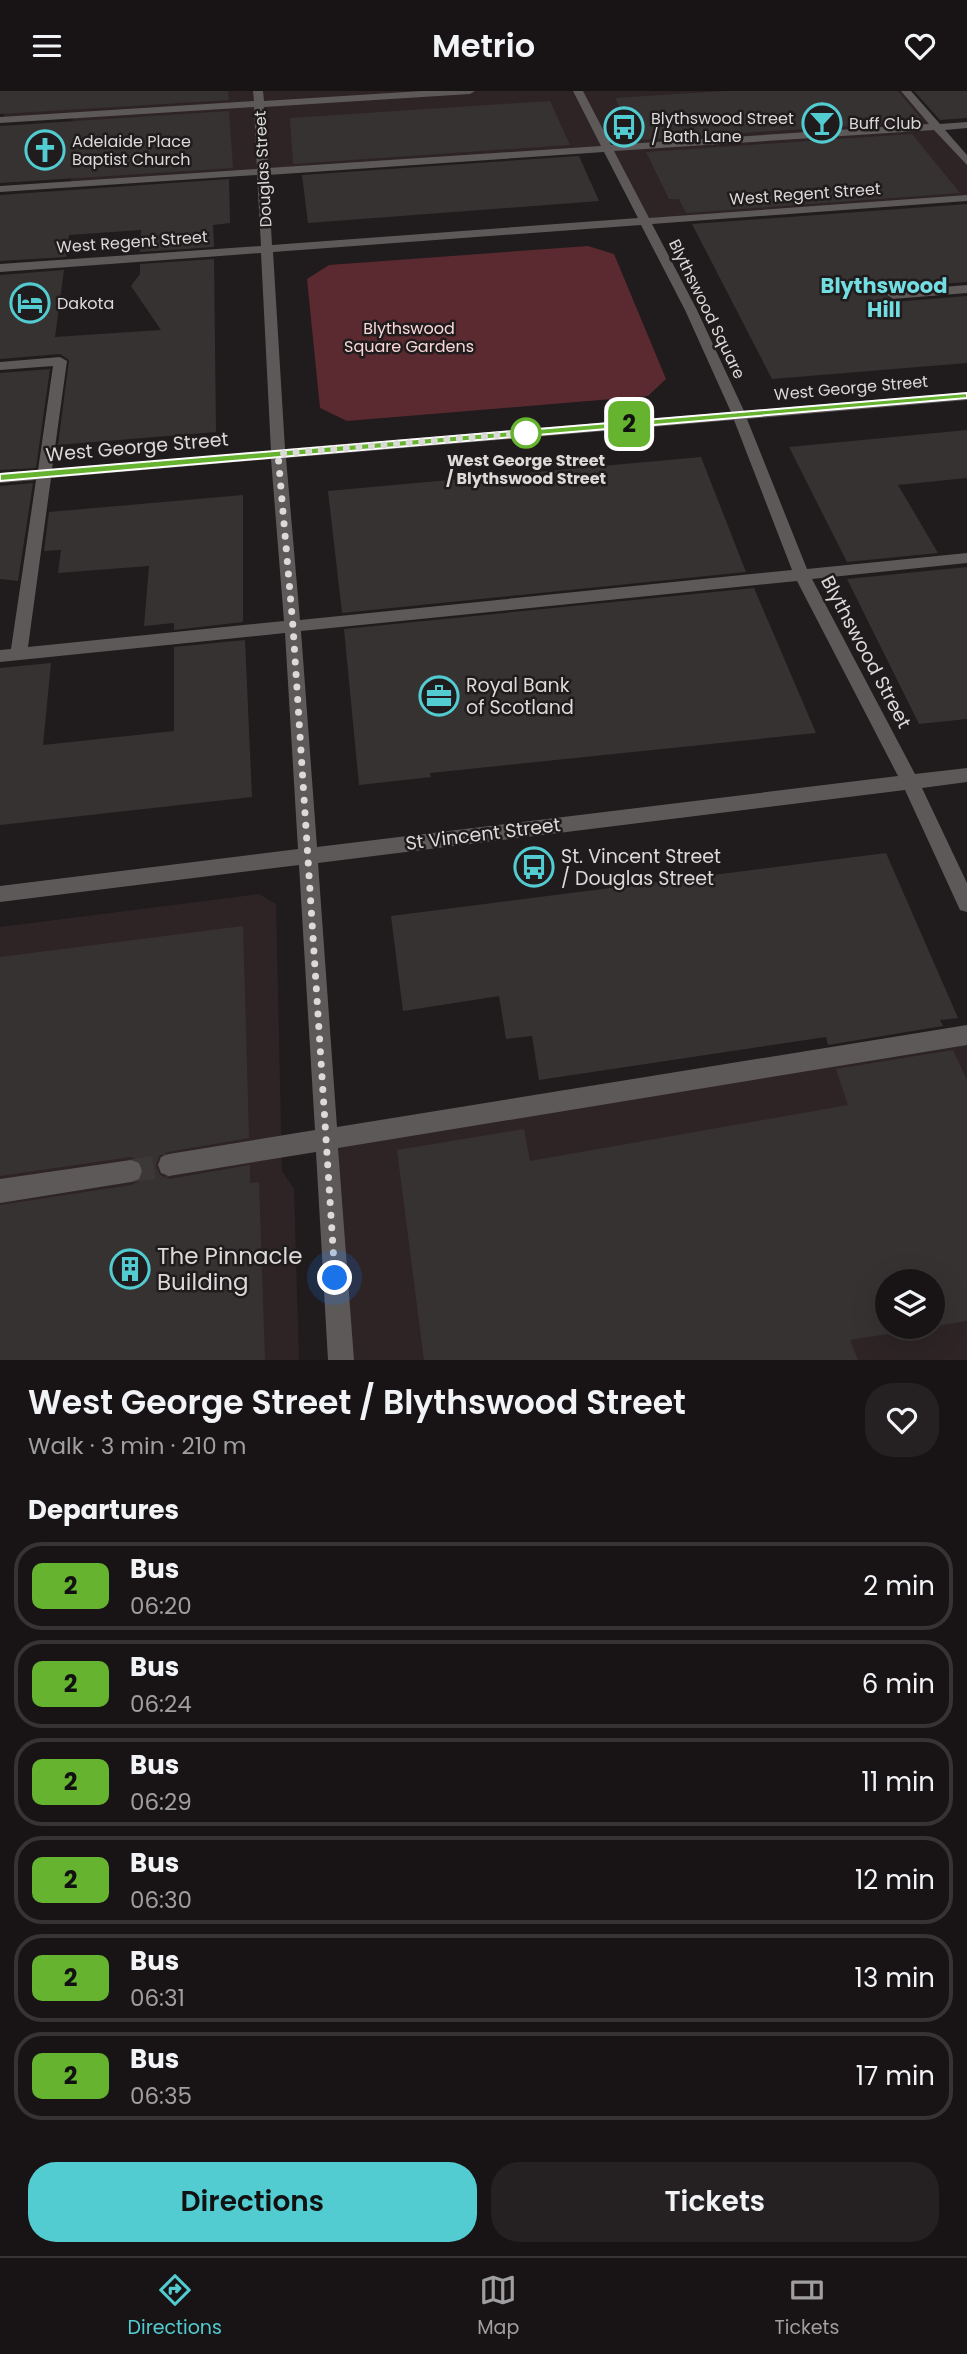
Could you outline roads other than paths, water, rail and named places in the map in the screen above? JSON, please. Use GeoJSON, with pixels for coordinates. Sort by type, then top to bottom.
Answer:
{"type":"FeatureCollection","features":[{"type":"Feature","properties":{"kind":"street","name":"Douglas Street"},"geometry":{"type":"LineString","coordinates":[[258,91],[267,247]]}},
{"type":"Feature","properties":{"kind":"street"},"geometry":{"type":"LineString","coordinates":[[0,120],[470,91]]}},
{"type":"Feature","properties":{"kind":"street"},"geometry":{"type":"LineString","coordinates":[[341,1360],[293,627],[278,454],[267,247],[645,221],[578,91]]}},
{"type":"Feature","properties":{"kind":"street"},"geometry":{"type":"LineString","coordinates":[[906,91],[967,162]]}},
{"type":"Feature","properties":{"kind":"street"},"geometry":{"type":"LineString","coordinates":[[0,189],[967,125]]}},
{"type":"Feature","properties":{"kind":"street","name":"West Regent Street"},"geometry":{"type":"LineString","coordinates":[[645,221],[967,198]]}},
{"type":"Feature","properties":{"kind":"street","name":"Blythswood Square"},"geometry":{"type":"LineString","coordinates":[[645,221],[691,310],[739,415]]}},
{"type":"Feature","properties":{"kind":"street","name":"West Regent Street"},"geometry":{"type":"LineString","coordinates":[[0,268],[267,247]]}},
{"type":"Feature","properties":{"kind":"street"},"geometry":{"type":"LineString","coordinates":[[893,295],[967,289]]}},
{"type":"Feature","properties":{"kind":"street"},"geometry":{"type":"LineString","coordinates":[[0,366],[60,361],[19,654]]}},
{"type":"Feature","properties":{"kind":"street","name":"West George Street"},"geometry":{"type":"LineString","coordinates":[[739,415],[967,396]]}},
{"type":"Feature","properties":{"kind":"street"},"geometry":{"type":"LineString","coordinates":[[278,454],[739,415]]}},
{"type":"Feature","properties":{"kind":"street","name":"Blythswood Street"},"geometry":{"type":"LineString","coordinates":[[739,415],[802,575],[910,781],[967,904]]}},
{"type":"Feature","properties":{"kind":"street","name":"West George Street"},"geometry":{"type":"LineString","coordinates":[[0,478],[278,454]]}},
{"type":"Feature","properties":{"kind":"street"},"geometry":{"type":"LineString","coordinates":[[0,656],[967,558]]}},
{"type":"Feature","properties":{"kind":"street","name":"St Vincent Street"},"geometry":{"type":"LineString","coordinates":[[0,894],[967,775]]}},
{"type":"Feature","properties":{"kind":"street"},"geometry":{"type":"LineString","coordinates":[[169,1165],[326,1142],[967,1035]]}},
{"type":"Feature","properties":{"kind":"street"},"geometry":{"type":"LineString","coordinates":[[0,1191],[131,1171]]}},
{"type":"Feature","properties":{"kind":"tunnel"},"geometry":{"type":"LineString","coordinates":[[131,1171],[169,1165]]}},
{"type":"Feature","properties":{"kind":"place","name":"Buff Club"},"geometry":{"type":"Point","coordinates":[822,123]}},
{"type":"Feature","properties":{"kind":"place","name":"Blythswood Street / Bath Lane"},"geometry":{"type":"Point","coordinates":[624,127]}},
{"type":"Feature","properties":{"kind":"place","name":"Adelaide Place Baptist Church"},"geometry":{"type":"Point","coordinates":[45,150]}},
{"type":"Feature","properties":{"kind":"place","name":"Dakota"},"geometry":{"type":"Point","coordinates":[30,303]}},
{"type":"Feature","properties":{"kind":"place","name":"West George Street / Blythswood Street"},"geometry":{"type":"Point","coordinates":[526,433]}},
{"type":"Feature","properties":{"kind":"place","name":"Royal Bank of Scotland"},"geometry":{"type":"Point","coordinates":[439,696]}},
{"type":"Feature","properties":{"kind":"place","name":"St. Vincent Street / Douglas Street"},"geometry":{"type":"Point","coordinates":[534,867]}},
{"type":"Feature","properties":{"kind":"place","name":"The Pinnacle Building"},"geometry":{"type":"Point","coordinates":[130,1269]}},
{"type":"Feature","properties":{"kind":"district","name":"Blythswood Hill"},"geometry":{"type":"Point","coordinates":[884,297]}},
{"type":"Feature","properties":{"kind":"park label","name":"Blythswood Square Gardens"},"geometry":{"type":"Point","coordinates":[409,337]}}]}
